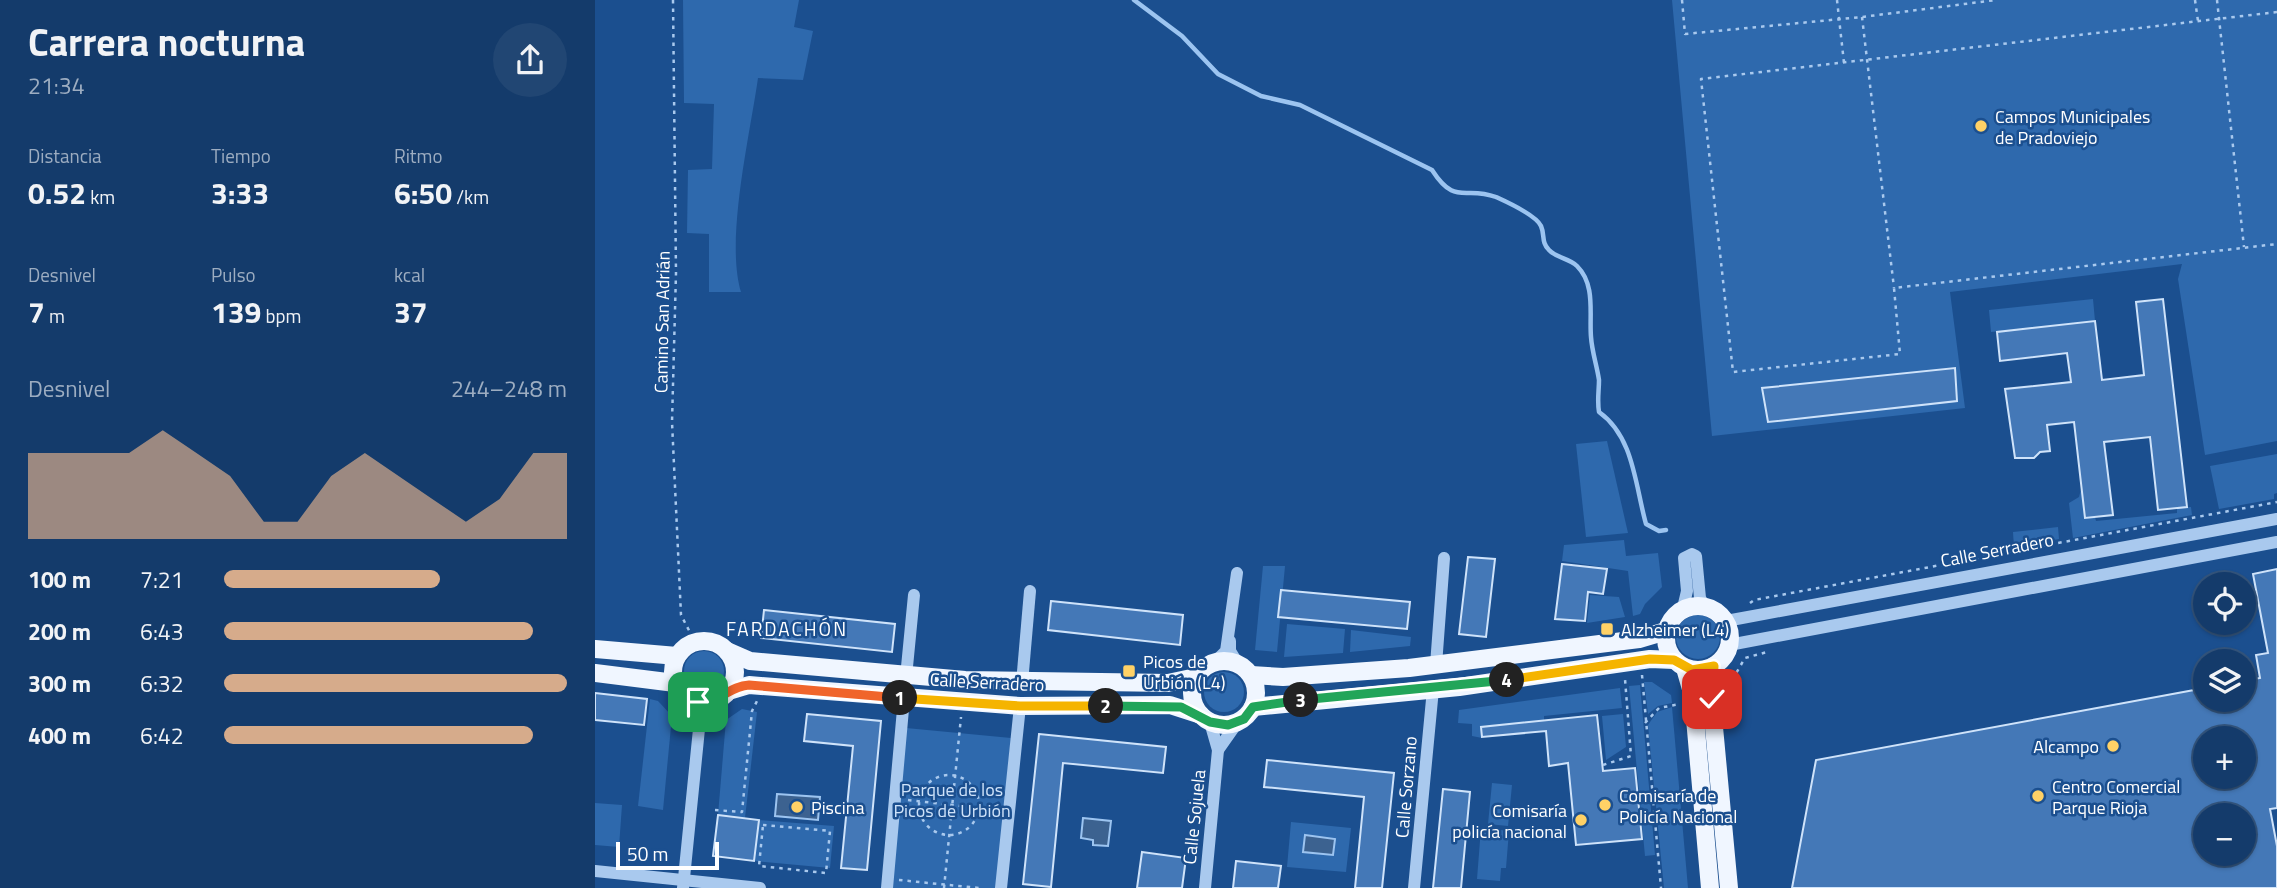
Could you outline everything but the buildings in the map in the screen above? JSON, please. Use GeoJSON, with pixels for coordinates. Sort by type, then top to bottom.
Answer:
{"type":"FeatureCollection","features":[{"type":"Feature","properties":{"kind":"main road"},"geometry":{"type":"LineString","coordinates":[[1253,707],[1680,664],[1700,670],[1714,666],[1724,657],[1729,645],[1726,621],[1717,611],[1704,606],[1683,608],[1675,614],[1666,631],[1666,646],[1680,664],[1693,696],[1710,888]]}},
{"type":"Feature","properties":{"kind":"main road"},"geometry":{"type":"LineString","coordinates":[[1244,670],[1256,691],[1253,707],[1237,723],[1219,725],[1205,719],[1192,697],[1196,677],[1215,663],[1283,677],[1436,665],[1639,639],[1666,631]]}},
{"type":"Feature","properties":{"kind":"main road"},"geometry":{"type":"LineString","coordinates":[[712,641],[727,651],[735,675],[721,696],[691,700],[675,684],[673,670],[677,656],[695,642],[712,641]]}},
{"type":"Feature","properties":{"kind":"main road"},"geometry":{"type":"LineString","coordinates":[[595,649],[677,656]]}},
{"type":"Feature","properties":{"kind":"main road","name":"Calle Serradero"},"geometry":{"type":"LineString","coordinates":[[727,651],[750,661],[906,677],[1022,682],[1168,683],[1196,677]]}},
{"type":"Feature","properties":{"kind":"main road"},"geometry":{"type":"LineString","coordinates":[[1714,666],[1711,695],[1729,888]]}},
{"type":"Feature","properties":{"kind":"main road"},"geometry":{"type":"LineString","coordinates":[[595,673],[675,684]]}},
{"type":"Feature","properties":{"kind":"main road","name":"Calle Serradero"},"geometry":{"type":"LineString","coordinates":[[721,696],[743,685],[764,685],[1020,706],[1170,705],[1205,719]]}},
{"type":"Feature","properties":{"kind":"street","name":"Calle Serradero"},"geometry":{"type":"LineString","coordinates":[[1726,621],[2277,519]]}},
{"type":"Feature","properties":{"kind":"street"},"geometry":{"type":"LineString","coordinates":[[1729,645],[2277,542]]}},
{"type":"Feature","properties":{"kind":"street"},"geometry":{"type":"LineString","coordinates":[[1683,608],[1687,592],[1684,558],[1692,554],[1696,556],[1700,598],[1704,606]]}},
{"type":"Feature","properties":{"kind":"street"},"geometry":{"type":"LineString","coordinates":[[1436,665],[1444,558]]}},
{"type":"Feature","properties":{"kind":"street"},"geometry":{"type":"LineString","coordinates":[[1215,663],[1226,651],[1237,573]]}},
{"type":"Feature","properties":{"kind":"street"},"geometry":{"type":"LineString","coordinates":[[1022,682],[1030,591]]}},
{"type":"Feature","properties":{"kind":"street"},"geometry":{"type":"LineString","coordinates":[[906,677],[914,595]]}},
{"type":"Feature","properties":{"kind":"street"},"geometry":{"type":"LineString","coordinates":[[1229,630],[1230,652],[1244,670]]}},
{"type":"Feature","properties":{"kind":"street","name":"Calle Sorzano"},"geometry":{"type":"LineString","coordinates":[[1415,888],[1433,689]]}},
{"type":"Feature","properties":{"kind":"street"},"geometry":{"type":"LineString","coordinates":[[698,729],[721,696]]}},
{"type":"Feature","properties":{"kind":"street"},"geometry":{"type":"LineString","coordinates":[[887,884],[904,698]]}},
{"type":"Feature","properties":{"kind":"street"},"geometry":{"type":"LineString","coordinates":[[683,885],[698,729],[691,700]]}},
{"type":"Feature","properties":{"kind":"street"},"geometry":{"type":"LineString","coordinates":[[1001,888],[1020,706]]}},
{"type":"Feature","properties":{"kind":"street","name":"Calle Sojuela"},"geometry":{"type":"LineString","coordinates":[[1205,719],[1219,750]]}},
{"type":"Feature","properties":{"kind":"street","name":"Calle Sojuela"},"geometry":{"type":"LineString","coordinates":[[1205,888],[1219,750],[1237,723]]}},
{"type":"Feature","properties":{"kind":"street"},"geometry":{"type":"LineString","coordinates":[[595,871],[683,885],[760,888]]}},
{"type":"Feature","properties":{"kind":"path","name":"Camino San Adrián"},"geometry":{"type":"LineString","coordinates":[[673,0],[676,273],[672,422],[681,615],[695,642]]}},
{"type":"Feature","properties":{"kind":"path"},"geometry":{"type":"LineString","coordinates":[[1682,0],[1685,34],[1862,17],[1996,0]]}},
{"type":"Feature","properties":{"kind":"path"},"geometry":{"type":"LineString","coordinates":[[1837,0],[1844,63]]}},
{"type":"Feature","properties":{"kind":"path"},"geometry":{"type":"LineString","coordinates":[[2195,0],[2198,21]]}},
{"type":"Feature","properties":{"kind":"path"},"geometry":{"type":"LineString","coordinates":[[2217,0],[2244,248]]}},
{"type":"Feature","properties":{"kind":"path"},"geometry":{"type":"LineString","coordinates":[[1862,17],[1867,60],[1894,288],[1900,354],[1733,372],[1701,79],[1844,63],[1867,60],[2198,21],[2219,18],[2277,12]]}},
{"type":"Feature","properties":{"kind":"path"},"geometry":{"type":"LineString","coordinates":[[1894,288],[2277,244]]}},
{"type":"Feature","properties":{"kind":"path"},"geometry":{"type":"LineString","coordinates":[[1749,606],[1754,600],[2277,502]]}},
{"type":"Feature","properties":{"kind":"path"},"geometry":{"type":"LineString","coordinates":[[1603,765],[1631,756],[1623,679],[1642,668],[1661,888]]}},
{"type":"Feature","properties":{"kind":"path"},"geometry":{"type":"LineString","coordinates":[[715,810],[741,812],[752,711],[764,685]]}},
{"type":"Feature","properties":{"kind":"path"},"geometry":{"type":"LineString","coordinates":[[944,886],[962,702]]}},
{"type":"Feature","properties":{"kind":"path"},"geometry":{"type":"LineString","coordinates":[[955,776],[971,784],[977,792],[979,808],[975,821],[968,829],[949,835],[931,829],[924,821],[920,802],[921,794],[934,779],[955,776]]}},
{"type":"Feature","properties":{"kind":"path"},"geometry":{"type":"LineString","coordinates":[[895,798],[1009,811]]}},
{"type":"Feature","properties":{"kind":"path"},"geometry":{"type":"LineString","coordinates":[[763,825],[830,831],[826,873],[759,866],[763,825]]}},
{"type":"Feature","properties":{"kind":"path"},"geometry":{"type":"LineString","coordinates":[[887,884],[979,888]]}},
{"type":"Feature","properties":{"kind":"green space"},"geometry":{"type":"Polygon","coordinates":[[[683,0],[799,0],[794,27],[813,31],[803,80],[758,78],[737,216],[737,270],[741,292],[709,292],[709,234],[687,233],[688,170],[712,169],[714,104],[684,103],[683,0]]]}},
{"type":"Feature","properties":{"kind":"green space","name":"Campos Municipales de Pradoviejo"},"geometry":{"type":"Polygon","coordinates":[[[1672,0],[2277,0],[2277,441],[2205,455],[2178,279],[2182,264],[1950,292],[1965,408],[1712,436],[1672,0]]]}},
{"type":"Feature","properties":{"kind":"green space"},"geometry":{"type":"Polygon","coordinates":[[[2093,299],[2095,321],[1991,332],[1989,310],[2093,299]]]}},
{"type":"Feature","properties":{"kind":"green space"},"geometry":{"type":"Polygon","coordinates":[[[1607,441],[1628,533],[1586,537],[1576,444],[1607,441]]]}},
{"type":"Feature","properties":{"kind":"green space"},"geometry":{"type":"Polygon","coordinates":[[[2277,454],[2277,493],[2274,494],[2274,499],[2219,509],[2210,466],[2277,454]]]}},
{"type":"Feature","properties":{"kind":"green space"},"geometry":{"type":"Polygon","coordinates":[[[2082,485],[2085,518],[2095,517],[2096,521],[2177,513],[2177,508],[2191,507],[2192,515],[2073,538],[2069,503],[2079,497],[2082,485]]]}},
{"type":"Feature","properties":{"kind":"green space"},"geometry":{"type":"Polygon","coordinates":[[[2058,527],[2059,539],[2014,547],[2013,532],[2058,527]]]}},
{"type":"Feature","properties":{"kind":"green space"},"geometry":{"type":"Polygon","coordinates":[[[1624,540],[1626,556],[1658,553],[1662,587],[1645,604],[1640,614],[1633,616],[1628,571],[1562,561],[1564,545],[1624,540]]]}},
{"type":"Feature","properties":{"kind":"green space"},"geometry":{"type":"Polygon","coordinates":[[[1263,566],[1285,566],[1277,652],[1255,650],[1263,566]]]}},
{"type":"Feature","properties":{"kind":"green space"},"geometry":{"type":"Polygon","coordinates":[[[1590,595],[1619,597],[1625,617],[1587,623],[1590,595]]]}},
{"type":"Feature","properties":{"kind":"green space"},"geometry":{"type":"Polygon","coordinates":[[[1698,615],[1714,621],[1720,637],[1714,653],[1698,659],[1682,653],[1676,637],[1682,621],[1698,615]]]}},
{"type":"Feature","properties":{"kind":"green space"},"geometry":{"type":"Polygon","coordinates":[[[1287,624],[1345,629],[1343,653],[1284,657],[1287,624]]]}},
{"type":"Feature","properties":{"kind":"green space"},"geometry":{"type":"Polygon","coordinates":[[[1351,630],[1411,637],[1410,646],[1350,652],[1351,630]]]}},
{"type":"Feature","properties":{"kind":"green space"},"geometry":{"type":"Polygon","coordinates":[[[704,651],[718,657],[724,671],[718,685],[704,691],[690,685],[684,671],[690,657],[704,651]]]}},
{"type":"Feature","properties":{"kind":"green space"},"geometry":{"type":"Polygon","coordinates":[[[1224,672],[1232,673],[1238,678],[1243,684],[1243,700],[1238,706],[1232,711],[1224,712],[1216,711],[1210,706],[1205,700],[1204,692],[1205,684],[1210,678],[1216,673],[1224,672]]]}},
{"type":"Feature","properties":{"kind":"green space"},"geometry":{"type":"Polygon","coordinates":[[[1644,682],[1652,682],[1671,695],[1672,703],[1658,706],[1648,714],[1644,682]]]}},
{"type":"Feature","properties":{"kind":"green space"},"geometry":{"type":"Polygon","coordinates":[[[1640,685],[1655,855],[1645,856],[1629,686],[1640,685]]]}},
{"type":"Feature","properties":{"kind":"green space"},"geometry":{"type":"Polygon","coordinates":[[[1620,688],[1622,708],[1544,716],[1544,721],[1481,726],[1482,738],[1472,736],[1472,724],[1458,723],[1459,710],[1620,688]]]}},
{"type":"Feature","properties":{"kind":"green space"},"geometry":{"type":"Polygon","coordinates":[[[650,699],[658,701],[672,716],[663,810],[638,806],[650,699]]]}},
{"type":"Feature","properties":{"kind":"green space"},"geometry":{"type":"Polygon","coordinates":[[[1672,707],[1688,888],[1664,888],[1648,725],[1657,712],[1672,707]]]}},
{"type":"Feature","properties":{"kind":"green space"},"geometry":{"type":"Polygon","coordinates":[[[742,709],[757,712],[745,818],[718,815],[726,720],[742,709]]]}},
{"type":"Feature","properties":{"kind":"green space"},"geometry":{"type":"Polygon","coordinates":[[[1623,714],[1626,747],[1606,760],[1602,716],[1623,714]]]}},
{"type":"Feature","properties":{"kind":"green space","name":"Parque de los Picos de Urbión"},"geometry":{"type":"Polygon","coordinates":[[[906,728],[1011,738],[996,888],[891,888],[906,728]]]}},
{"type":"Feature","properties":{"kind":"green space"},"geometry":{"type":"Polygon","coordinates":[[[1492,783],[1512,785],[1508,826],[1488,824],[1492,783]]]}},
{"type":"Feature","properties":{"kind":"green space"},"geometry":{"type":"Polygon","coordinates":[[[595,803],[622,805],[619,847],[595,845],[595,803]]]}},
{"type":"Feature","properties":{"kind":"green space"},"geometry":{"type":"Polygon","coordinates":[[[759,820],[834,826],[830,868],[754,861],[759,820]]]}},
{"type":"Feature","properties":{"kind":"green space"},"geometry":{"type":"Polygon","coordinates":[[[1291,822],[1351,828],[1346,872],[1287,867],[1291,822]]]}},
{"type":"Feature","properties":{"kind":"green space"},"geometry":{"type":"Polygon","coordinates":[[[1481,828],[1509,831],[1506,868],[1501,868],[1500,881],[1477,879],[1481,828]]]}},
{"type":"Feature","properties":{"kind":"shaded area","name":"Piscina"},"geometry":{"type":"Polygon","coordinates":[[[777,794],[820,797],[818,820],[775,816],[777,794]]]}},
{"type":"Feature","properties":{"kind":"shaded area"},"geometry":{"type":"Polygon","coordinates":[[[1083,818],[1111,821],[1108,846],[1093,845],[1093,840],[1081,838],[1083,818]]]}},
{"type":"Feature","properties":{"kind":"shaded area"},"geometry":{"type":"Polygon","coordinates":[[[1305,835],[1335,839],[1333,855],[1303,852],[1305,835]]]}},
{"type":"Feature","properties":{"kind":"waterway"},"geometry":{"type":"LineString","coordinates":[[1134,0],[1182,36],[1218,74],[1261,96],[1300,105],[1432,170],[1440,181],[1454,192],[1496,197],[1521,209],[1538,222],[1547,247],[1555,255],[1577,266],[1587,282],[1592,343],[1599,380],[1599,412],[1611,422],[1626,448],[1646,524],[1659,531],[1666,530]]}},
{"type":"Feature","properties":{"kind":"place","name":"Campos Municipales de Pradoviejo"},"geometry":{"type":"Point","coordinates":[1981,126]}},
{"type":"Feature","properties":{"kind":"place","name":"Alzheimer (L4)"},"geometry":{"type":"Point","coordinates":[1607,629]}},
{"type":"Feature","properties":{"kind":"place","name":"Picos de Urbión (L4)"},"geometry":{"type":"Point","coordinates":[1129,671]}},
{"type":"Feature","properties":{"kind":"place","name":"Alcampo"},"geometry":{"type":"Point","coordinates":[2113,746]}},
{"type":"Feature","properties":{"kind":"place","name":"Centro Comercial Parque Rioja"},"geometry":{"type":"Point","coordinates":[2038,796]}},
{"type":"Feature","properties":{"kind":"place","name":"Comisaría de Policía Nacional"},"geometry":{"type":"Point","coordinates":[1605,805]}},
{"type":"Feature","properties":{"kind":"place","name":"Piscina"},"geometry":{"type":"Point","coordinates":[797,807]}},
{"type":"Feature","properties":{"kind":"place","name":"Comisaría policía nacional"},"geometry":{"type":"Point","coordinates":[1581,820]}},
{"type":"Feature","properties":{"kind":"district","name":"FARDACHÓN"},"geometry":{"type":"Point","coordinates":[787,628]}},
{"type":"Feature","properties":{"kind":"route"},"geometry":{"type":"LineString","coordinates":[[698,702],[717,700],[737,686],[764,685],[1020,706],[1170,705],[1191,710],[1210,722],[1228,725],[1244,719],[1253,707],[1283,702],[1459,687],[1650,659],[1674,660],[1692,670],[1714,666],[1712,699]]}}]}
